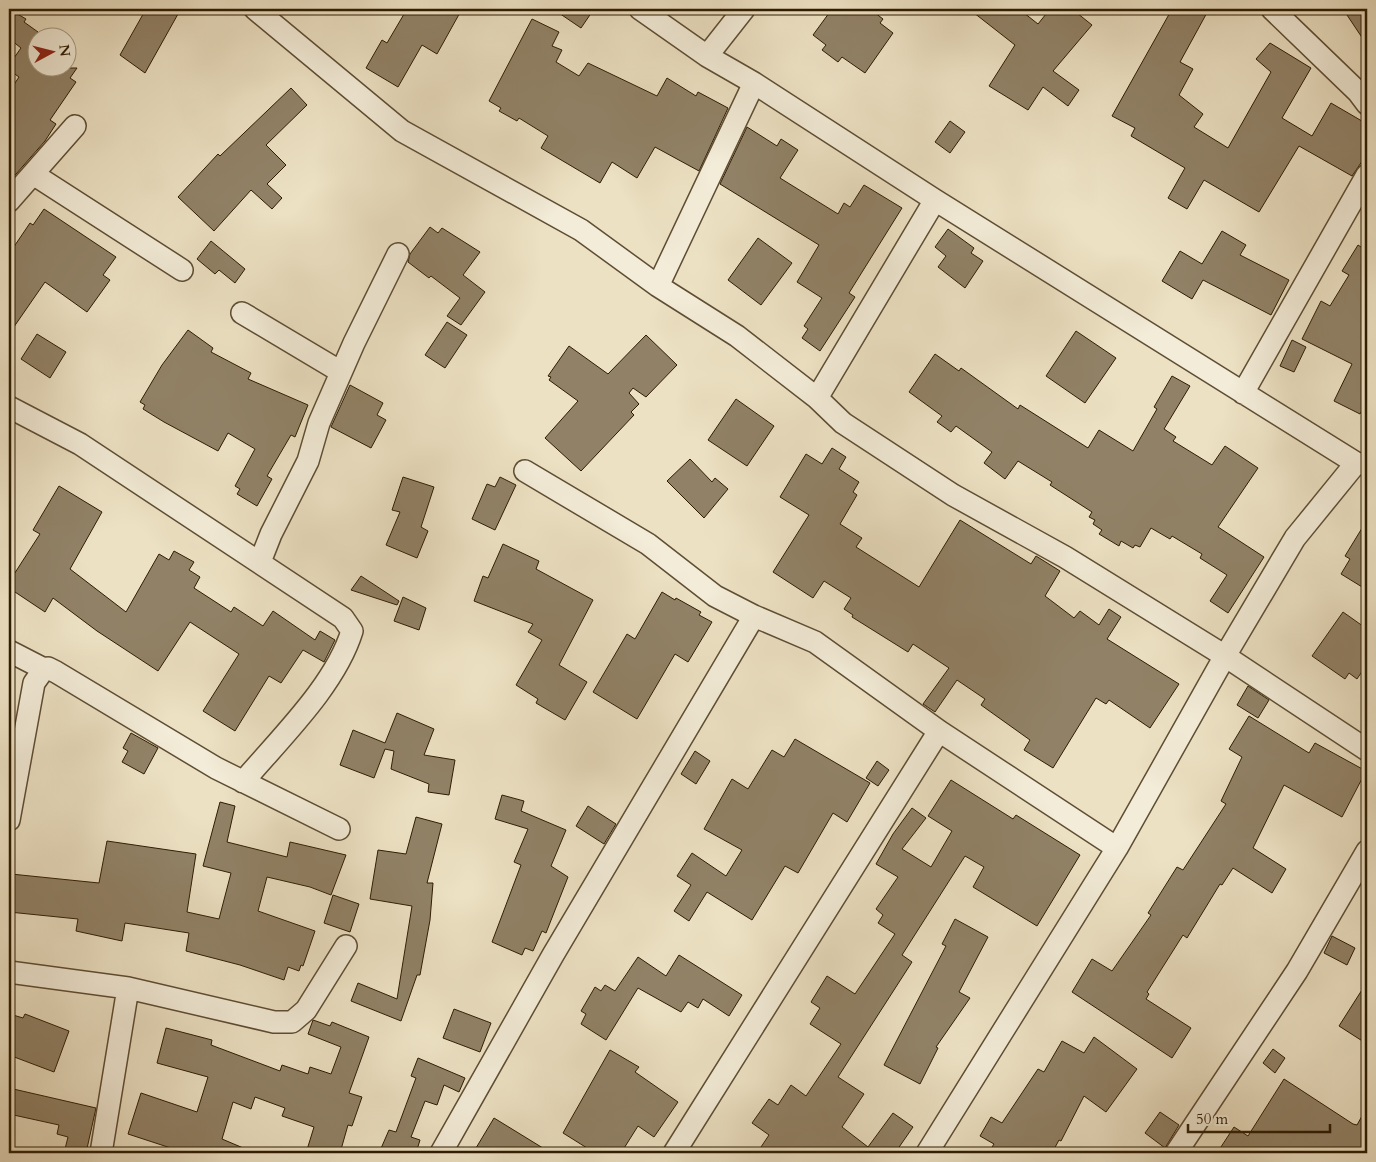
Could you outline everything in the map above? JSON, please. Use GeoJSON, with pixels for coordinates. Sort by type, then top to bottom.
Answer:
{"type":"FeatureCollection","features":[{"type":"Feature","properties":{"kind":"street"},"geometry":{"type":"LineString","coordinates":[[256,9],[402,131],[580,230],[658,286],[737,336],[817,398],[843,423],[953,495],[1065,557],[1225,656],[1367,750]]}},
{"type":"Feature","properties":{"kind":"street"},"geometry":{"type":"LineString","coordinates":[[640,9],[707,56],[754,83],[934,200],[1243,393],[1362,464],[1295,538],[1225,656],[1116,848],[927,1153]]}},
{"type":"Feature","properties":{"kind":"street"},"geometry":{"type":"LineString","coordinates":[[707,56],[744,9]]}},
{"type":"Feature","properties":{"kind":"street"},"geometry":{"type":"LineString","coordinates":[[1272,9],[1358,92],[1367,104]]}},
{"type":"Feature","properties":{"kind":"street"},"geometry":{"type":"LineString","coordinates":[[658,286],[754,83]]}},
{"type":"Feature","properties":{"kind":"street"},"geometry":{"type":"LineString","coordinates":[[9,201],[75,126]]}},
{"type":"Feature","properties":{"kind":"street"},"geometry":{"type":"LineString","coordinates":[[33,174],[182,270]]}},
{"type":"Feature","properties":{"kind":"street"},"geometry":{"type":"LineString","coordinates":[[1243,393],[1367,175]]}},
{"type":"Feature","properties":{"kind":"street"},"geometry":{"type":"LineString","coordinates":[[817,398],[934,200]]}},
{"type":"Feature","properties":{"kind":"street"},"geometry":{"type":"LineString","coordinates":[[260,562],[271,534],[308,461],[319,423],[341,372],[398,254]]}},
{"type":"Feature","properties":{"kind":"street"},"geometry":{"type":"LineString","coordinates":[[242,313],[341,372]]}},
{"type":"Feature","properties":{"kind":"street"},"geometry":{"type":"LineString","coordinates":[[9,407],[80,444],[343,618],[352,630],[348,646],[315,697],[243,782]]}},
{"type":"Feature","properties":{"kind":"street"},"geometry":{"type":"LineString","coordinates":[[525,471],[648,544],[715,596],[754,616],[815,642],[939,732],[1116,848]]}},
{"type":"Feature","properties":{"kind":"street"},"geometry":{"type":"LineString","coordinates":[[441,1153],[553,955],[754,616]]}},
{"type":"Feature","properties":{"kind":"street"},"geometry":{"type":"LineString","coordinates":[[9,651],[44,669],[48,668],[56,672],[243,782],[339,829]]}},
{"type":"Feature","properties":{"kind":"street"},"geometry":{"type":"LineString","coordinates":[[9,820],[34,683],[44,669]]}},
{"type":"Feature","properties":{"kind":"street"},"geometry":{"type":"LineString","coordinates":[[674,1153],[939,732]]}},
{"type":"Feature","properties":{"kind":"street"},"geometry":{"type":"LineString","coordinates":[[1176,1153],[1297,971],[1367,851]]}},
{"type":"Feature","properties":{"kind":"street"},"geometry":{"type":"LineString","coordinates":[[9,972],[128,988],[274,1022],[292,1022],[306,1010],[346,946]]}},
{"type":"Feature","properties":{"kind":"street"},"geometry":{"type":"LineString","coordinates":[[101,1153],[128,988]]}},
{"type":"Feature","properties":{"kind":"building"},"geometry":{"type":"Polygon","coordinates":[[[9,9],[26,19],[24,22],[32,28],[28,28],[28,78],[70,78],[76,82],[50,120],[56,124],[45,141],[9,182],[9,92],[19,77],[9,70],[9,65],[21,48],[11,40],[9,43],[9,9]]]}},
{"type":"Feature","properties":{"kind":"building"},"geometry":{"type":"Polygon","coordinates":[[[146,9],[169,9],[178,14],[145,73],[120,55],[146,9]]]}},
{"type":"Feature","properties":{"kind":"building"},"geometry":{"type":"Polygon","coordinates":[[[407,9],[462,9],[437,54],[422,45],[398,87],[366,68],[382,40],[387,43],[407,9]]]}},
{"type":"Feature","properties":{"kind":"building"},"geometry":{"type":"Polygon","coordinates":[[[553,9],[594,9],[581,28],[553,9]]]}},
{"type":"Feature","properties":{"kind":"building"},"geometry":{"type":"Polygon","coordinates":[[[832,9],[870,9],[883,19],[880,23],[893,33],[865,73],[842,57],[838,62],[822,50],[826,45],[813,35],[832,9]]]}},
{"type":"Feature","properties":{"kind":"building"},"geometry":{"type":"Polygon","coordinates":[[[969,9],[1019,9],[1038,24],[1050,9],[1072,9],[1092,25],[1053,71],[1079,90],[1068,106],[1043,87],[1028,110],[989,86],[1015,45],[969,9]]]}},
{"type":"Feature","properties":{"kind":"building"},"geometry":{"type":"Polygon","coordinates":[[[1172,9],[1209,9],[1180,62],[1193,69],[1179,95],[1203,114],[1194,127],[1228,148],[1271,72],[1256,59],[1270,43],[1311,68],[1282,118],[1312,136],[1331,103],[1367,124],[1367,154],[1352,176],[1299,146],[1259,212],[1204,180],[1187,209],[1168,198],[1185,168],[1131,136],[1135,128],[1112,116],[1172,9]]]}},
{"type":"Feature","properties":{"kind":"building"},"geometry":{"type":"Polygon","coordinates":[[[1343,9],[1367,9],[1367,45],[1343,9]]]}},
{"type":"Feature","properties":{"kind":"building"},"geometry":{"type":"Polygon","coordinates":[[[532,19],[559,32],[552,46],[562,50],[556,62],[579,76],[588,63],[657,96],[667,78],[696,96],[698,92],[728,108],[699,171],[655,147],[637,178],[612,162],[600,183],[541,148],[548,136],[519,118],[517,121],[499,111],[501,108],[489,101],[532,19]]]}},
{"type":"Feature","properties":{"kind":"building"},"geometry":{"type":"Polygon","coordinates":[[[291,88],[307,105],[266,145],[286,165],[267,184],[282,198],[272,209],[251,190],[214,231],[178,197],[218,154],[220,156],[291,88]]]}},
{"type":"Feature","properties":{"kind":"building"},"geometry":{"type":"Polygon","coordinates":[[[950,121],[965,132],[950,153],[935,142],[950,121]]]}},
{"type":"Feature","properties":{"kind":"building"},"geometry":{"type":"Polygon","coordinates":[[[747,127],[777,146],[781,139],[798,150],[780,178],[838,214],[844,203],[850,207],[864,185],[902,208],[849,293],[855,297],[820,351],[802,338],[808,329],[804,326],[822,298],[797,282],[819,245],[720,184],[747,127]]]}},
{"type":"Feature","properties":{"kind":"building"},"geometry":{"type":"Polygon","coordinates":[[[44,209],[116,257],[103,275],[110,280],[87,312],[45,282],[9,334],[9,254],[30,223],[33,225],[44,209]]]}},
{"type":"Feature","properties":{"kind":"building"},"geometry":{"type":"Polygon","coordinates":[[[430,227],[438,233],[442,228],[480,252],[463,275],[485,292],[461,325],[447,316],[460,298],[431,276],[429,278],[408,262],[410,254],[430,227]]]}},
{"type":"Feature","properties":{"kind":"building"},"geometry":{"type":"Polygon","coordinates":[[[948,229],[974,248],[971,253],[983,261],[965,288],[938,267],[946,256],[935,247],[948,229]]]}},
{"type":"Feature","properties":{"kind":"building"},"geometry":{"type":"Polygon","coordinates":[[[1222,231],[1246,245],[1240,255],[1289,280],[1271,315],[1203,280],[1192,299],[1162,281],[1180,251],[1202,264],[1222,231]]]}},
{"type":"Feature","properties":{"kind":"building"},"geometry":{"type":"Polygon","coordinates":[[[758,238],[792,263],[761,305],[728,280],[758,238]]]}},
{"type":"Feature","properties":{"kind":"building"},"geometry":{"type":"Polygon","coordinates":[[[211,241],[245,269],[235,283],[219,270],[215,274],[197,259],[211,241]]]}},
{"type":"Feature","properties":{"kind":"building"},"geometry":{"type":"Polygon","coordinates":[[[1358,245],[1367,251],[1367,400],[1360,414],[1334,401],[1352,364],[1302,339],[1321,301],[1330,306],[1349,275],[1342,271],[1358,245]]]}},
{"type":"Feature","properties":{"kind":"building"},"geometry":{"type":"Polygon","coordinates":[[[447,322],[467,335],[445,368],[425,355],[447,322]]]}},
{"type":"Feature","properties":{"kind":"building"},"geometry":{"type":"Polygon","coordinates":[[[188,330],[213,348],[211,352],[251,373],[248,379],[308,405],[295,437],[291,435],[267,476],[272,479],[257,506],[237,494],[240,489],[235,486],[255,449],[228,433],[218,451],[143,409],[145,405],[140,402],[162,365],[188,330]]]}},
{"type":"Feature","properties":{"kind":"building"},"geometry":{"type":"Polygon","coordinates":[[[1076,331],[1116,358],[1085,403],[1046,376],[1076,331]]]}},
{"type":"Feature","properties":{"kind":"building"},"geometry":{"type":"Polygon","coordinates":[[[37,334],[66,352],[50,378],[21,359],[37,334]]]}},
{"type":"Feature","properties":{"kind":"building"},"geometry":{"type":"Polygon","coordinates":[[[646,335],[677,365],[646,397],[633,388],[629,393],[639,404],[631,412],[634,415],[581,471],[545,438],[578,401],[549,380],[551,377],[548,376],[569,346],[608,374],[646,335]]]}},
{"type":"Feature","properties":{"kind":"building"},"geometry":{"type":"Polygon","coordinates":[[[1292,340],[1306,347],[1294,372],[1280,366],[1292,340]]]}},
{"type":"Feature","properties":{"kind":"building"},"geometry":{"type":"Polygon","coordinates":[[[935,354],[959,371],[961,368],[1018,409],[1020,405],[1088,448],[1099,430],[1133,451],[1157,409],[1154,407],[1172,376],[1190,386],[1164,429],[1176,437],[1173,441],[1212,465],[1225,446],[1258,468],[1218,527],[1264,557],[1228,613],[1210,601],[1227,575],[1200,558],[1202,554],[1172,536],[1170,539],[1151,528],[1140,547],[1135,545],[1133,548],[1121,541],[1119,546],[1099,534],[1102,530],[1093,524],[1095,520],[1089,517],[1092,512],[1050,485],[1052,482],[1018,461],[1005,479],[984,463],[992,452],[956,426],[951,432],[937,422],[942,416],[909,392],[935,354]]]}},
{"type":"Feature","properties":{"kind":"building"},"geometry":{"type":"Polygon","coordinates":[[[350,385],[383,403],[377,415],[386,420],[371,448],[331,427],[350,385]]]}},
{"type":"Feature","properties":{"kind":"building"},"geometry":{"type":"Polygon","coordinates":[[[736,399],[774,426],[747,466],[708,440],[736,399]]]}},
{"type":"Feature","properties":{"kind":"building"},"geometry":{"type":"Polygon","coordinates":[[[832,448],[846,457],[839,469],[859,482],[853,492],[857,495],[840,524],[862,538],[856,547],[919,587],[960,520],[1031,564],[1036,556],[1060,571],[1045,596],[1074,618],[1080,611],[1099,625],[1109,609],[1121,617],[1107,639],[1179,684],[1150,728],[1109,700],[1106,704],[1096,698],[1053,768],[1024,750],[1030,740],[981,705],[985,699],[957,680],[935,712],[923,704],[949,668],[913,644],[908,652],[852,617],[853,615],[844,609],[851,598],[824,581],[813,598],[773,572],[809,515],[780,497],[806,454],[822,464],[832,448]]]}},
{"type":"Feature","properties":{"kind":"building"},"geometry":{"type":"Polygon","coordinates":[[[690,459],[712,482],[715,478],[728,489],[704,518],[667,481],[690,459]]]}},
{"type":"Feature","properties":{"kind":"building"},"geometry":{"type":"Polygon","coordinates":[[[403,477],[434,487],[421,527],[428,531],[417,558],[386,545],[400,512],[392,510],[403,477]]]}},
{"type":"Feature","properties":{"kind":"building"},"geometry":{"type":"Polygon","coordinates":[[[500,477],[516,485],[495,530],[472,519],[487,484],[495,487],[500,477]]]}},
{"type":"Feature","properties":{"kind":"building"},"geometry":{"type":"Polygon","coordinates":[[[59,486],[102,512],[70,569],[126,612],[159,554],[169,560],[174,551],[194,562],[189,570],[200,577],[194,588],[231,612],[234,607],[263,626],[273,611],[315,640],[320,631],[335,640],[324,662],[303,650],[281,683],[269,676],[235,731],[203,711],[239,654],[190,622],[158,671],[97,631],[53,598],[45,612],[9,588],[9,582],[40,534],[33,530],[59,486]]]}},
{"type":"Feature","properties":{"kind":"building"},"geometry":{"type":"Polygon","coordinates":[[[1367,520],[1367,590],[1341,574],[1350,559],[1345,556],[1367,520]]]}},
{"type":"Feature","properties":{"kind":"building"},"geometry":{"type":"Polygon","coordinates":[[[503,544],[539,561],[536,569],[593,600],[559,665],[587,682],[565,720],[536,703],[538,699],[516,685],[542,640],[528,632],[533,624],[474,601],[483,576],[488,578],[503,544]]]}},
{"type":"Feature","properties":{"kind":"building"},"geometry":{"type":"Polygon","coordinates":[[[361,576],[399,601],[397,605],[351,590],[361,576]]]}},
{"type":"Feature","properties":{"kind":"building"},"geometry":{"type":"Polygon","coordinates":[[[662,592],[701,612],[699,615],[712,622],[688,662],[675,654],[637,719],[593,692],[627,634],[635,639],[662,592]]]}},
{"type":"Feature","properties":{"kind":"building"},"geometry":{"type":"Polygon","coordinates":[[[403,597],[426,608],[419,630],[394,621],[403,597]]]}},
{"type":"Feature","properties":{"kind":"building"},"geometry":{"type":"Polygon","coordinates":[[[1343,612],[1367,629],[1367,664],[1357,679],[1349,673],[1345,679],[1312,656],[1343,612]]]}},
{"type":"Feature","properties":{"kind":"building"},"geometry":{"type":"Polygon","coordinates":[[[1248,686],[1269,700],[1258,718],[1237,705],[1248,686]]]}},
{"type":"Feature","properties":{"kind":"building"},"geometry":{"type":"Polygon","coordinates":[[[397,713],[434,729],[424,755],[455,760],[449,795],[428,792],[429,784],[391,769],[394,751],[385,749],[374,778],[340,765],[353,730],[385,743],[397,713]]]}},
{"type":"Feature","properties":{"kind":"building"},"geometry":{"type":"Polygon","coordinates":[[[1249,716],[1309,753],[1315,743],[1366,771],[1342,817],[1284,785],[1253,848],[1286,869],[1272,893],[1233,868],[1222,885],[1220,884],[1187,938],[1183,935],[1147,992],[1149,994],[1146,999],[1191,1028],[1172,1058],[1072,992],[1092,959],[1112,971],[1151,915],[1148,913],[1177,867],[1183,870],[1226,804],[1221,801],[1242,757],[1229,749],[1249,716]]]}},
{"type":"Feature","properties":{"kind":"building"},"geometry":{"type":"Polygon","coordinates":[[[131,733],[158,748],[144,774],[122,762],[128,751],[123,748],[131,733]]]}},
{"type":"Feature","properties":{"kind":"building"},"geometry":{"type":"Polygon","coordinates":[[[795,739],[870,783],[847,822],[833,813],[798,873],[785,866],[752,920],[707,892],[689,921],[674,911],[691,885],[677,876],[692,853],[726,876],[742,850],[704,829],[732,779],[748,789],[772,750],[784,757],[795,739]]]}},
{"type":"Feature","properties":{"kind":"building"},"geometry":{"type":"Polygon","coordinates":[[[695,751],[710,761],[696,784],[681,774],[695,751]]]}},
{"type":"Feature","properties":{"kind":"building"},"geometry":{"type":"Polygon","coordinates":[[[877,761],[889,770],[878,786],[866,778],[877,761]]]}},
{"type":"Feature","properties":{"kind":"building"},"geometry":{"type":"Polygon","coordinates":[[[951,780],[1013,819],[1016,815],[1080,855],[1037,926],[973,887],[984,867],[965,856],[902,955],[912,962],[838,1077],[864,1094],[842,1127],[868,1147],[893,1113],[913,1127],[895,1153],[757,1153],[769,1135],[752,1123],[769,1099],[778,1105],[791,1085],[806,1096],[841,1044],[810,1024],[820,1008],[811,1002],[827,976],[855,994],[895,934],[878,923],[883,915],[876,909],[898,877],[876,864],[893,834],[912,808],[926,818],[902,849],[931,867],[952,831],[928,816],[951,780]]]}},
{"type":"Feature","properties":{"kind":"building"},"geometry":{"type":"Polygon","coordinates":[[[502,795],[524,801],[521,811],[566,830],[551,866],[568,877],[546,933],[542,931],[533,951],[525,948],[522,955],[492,942],[521,865],[514,862],[528,829],[495,819],[502,795]]]}},
{"type":"Feature","properties":{"kind":"building"},"geometry":{"type":"Polygon","coordinates":[[[220,802],[235,806],[227,842],[287,857],[290,842],[346,855],[331,895],[310,887],[267,877],[258,911],[315,931],[303,966],[301,965],[299,971],[288,967],[284,980],[240,965],[186,951],[189,933],[125,923],[122,941],[76,931],[78,919],[9,912],[11,874],[99,883],[107,841],[196,854],[187,912],[219,919],[231,873],[203,866],[220,802]]]}},
{"type":"Feature","properties":{"kind":"building"},"geometry":{"type":"Polygon","coordinates":[[[588,806],[616,824],[604,844],[576,826],[588,806]]]}},
{"type":"Feature","properties":{"kind":"building"},"geometry":{"type":"Polygon","coordinates":[[[416,817],[442,824],[427,883],[433,883],[430,920],[420,975],[417,975],[401,1021],[351,1001],[358,983],[397,999],[412,906],[370,899],[378,850],[406,854],[416,817]]]}},
{"type":"Feature","properties":{"kind":"building"},"geometry":{"type":"Polygon","coordinates":[[[333,895],[359,904],[350,932],[324,923],[333,895]]]}},
{"type":"Feature","properties":{"kind":"building"},"geometry":{"type":"Polygon","coordinates":[[[955,919],[988,937],[959,992],[970,998],[936,1047],[938,1048],[920,1084],[884,1065],[946,946],[942,944],[955,919]]]}},
{"type":"Feature","properties":{"kind":"building"},"geometry":{"type":"Polygon","coordinates":[[[1332,936],[1355,948],[1347,965],[1324,953],[1332,936]]]}},
{"type":"Feature","properties":{"kind":"building"},"geometry":{"type":"Polygon","coordinates":[[[679,955],[742,995],[729,1016],[703,999],[698,1008],[688,1002],[681,1012],[638,988],[606,1040],[581,1024],[586,1014],[581,1011],[595,987],[601,991],[605,985],[615,991],[638,957],[666,976],[679,955]]]}},
{"type":"Feature","properties":{"kind":"building"},"geometry":{"type":"Polygon","coordinates":[[[1367,982],[1367,1044],[1339,1026],[1367,982]]]}},
{"type":"Feature","properties":{"kind":"building"},"geometry":{"type":"Polygon","coordinates":[[[454,1009],[491,1023],[480,1052],[443,1038],[454,1009]]]}},
{"type":"Feature","properties":{"kind":"building"},"geometry":{"type":"Polygon","coordinates":[[[25,1014],[69,1031],[54,1072],[9,1055],[9,1027],[13,1015],[23,1018],[25,1014]]]}},
{"type":"Feature","properties":{"kind":"building"},"geometry":{"type":"Polygon","coordinates":[[[313,1020],[330,1026],[332,1022],[369,1037],[349,1093],[362,1097],[352,1126],[348,1125],[340,1153],[306,1153],[314,1127],[282,1116],[285,1108],[255,1097],[251,1109],[233,1102],[222,1139],[255,1153],[186,1153],[128,1134],[141,1093],[197,1112],[208,1077],[157,1063],[166,1028],[212,1040],[211,1045],[280,1071],[282,1065],[308,1074],[310,1067],[331,1074],[341,1047],[308,1034],[313,1020]]]}},
{"type":"Feature","properties":{"kind":"building"},"geometry":{"type":"Polygon","coordinates":[[[1094,1037],[1137,1069],[1106,1112],[1084,1096],[1061,1141],[1059,1140],[1052,1153],[988,1153],[994,1144],[980,1136],[991,1117],[1002,1123],[1038,1069],[1044,1072],[1062,1041],[1084,1053],[1094,1037]]]}},
{"type":"Feature","properties":{"kind":"building"},"geometry":{"type":"Polygon","coordinates":[[[1273,1049],[1285,1058],[1275,1073],[1263,1063],[1273,1049]]]}},
{"type":"Feature","properties":{"kind":"building"},"geometry":{"type":"Polygon","coordinates":[[[610,1050],[639,1067],[635,1072],[678,1102],[654,1137],[638,1126],[621,1153],[595,1153],[563,1133],[610,1050]]]}},
{"type":"Feature","properties":{"kind":"building"},"geometry":{"type":"Polygon","coordinates":[[[418,1058],[465,1078],[459,1092],[444,1085],[437,1105],[425,1101],[411,1137],[420,1140],[416,1153],[379,1153],[389,1130],[396,1132],[416,1078],[411,1076],[418,1058]]]}},
{"type":"Feature","properties":{"kind":"building"},"geometry":{"type":"Polygon","coordinates":[[[1284,1079],[1353,1124],[1357,1125],[1367,1107],[1367,1153],[1217,1153],[1234,1127],[1248,1136],[1284,1079]]]}},
{"type":"Feature","properties":{"kind":"building"},"geometry":{"type":"Polygon","coordinates":[[[9,1088],[96,1108],[86,1153],[65,1149],[68,1137],[57,1134],[59,1125],[9,1114],[9,1088]]]}},
{"type":"Feature","properties":{"kind":"building"},"geometry":{"type":"Polygon","coordinates":[[[1160,1112],[1179,1125],[1165,1148],[1145,1133],[1160,1112]]]}},
{"type":"Feature","properties":{"kind":"building"},"geometry":{"type":"Polygon","coordinates":[[[494,1118],[551,1153],[473,1153],[494,1118]]]}}]}
